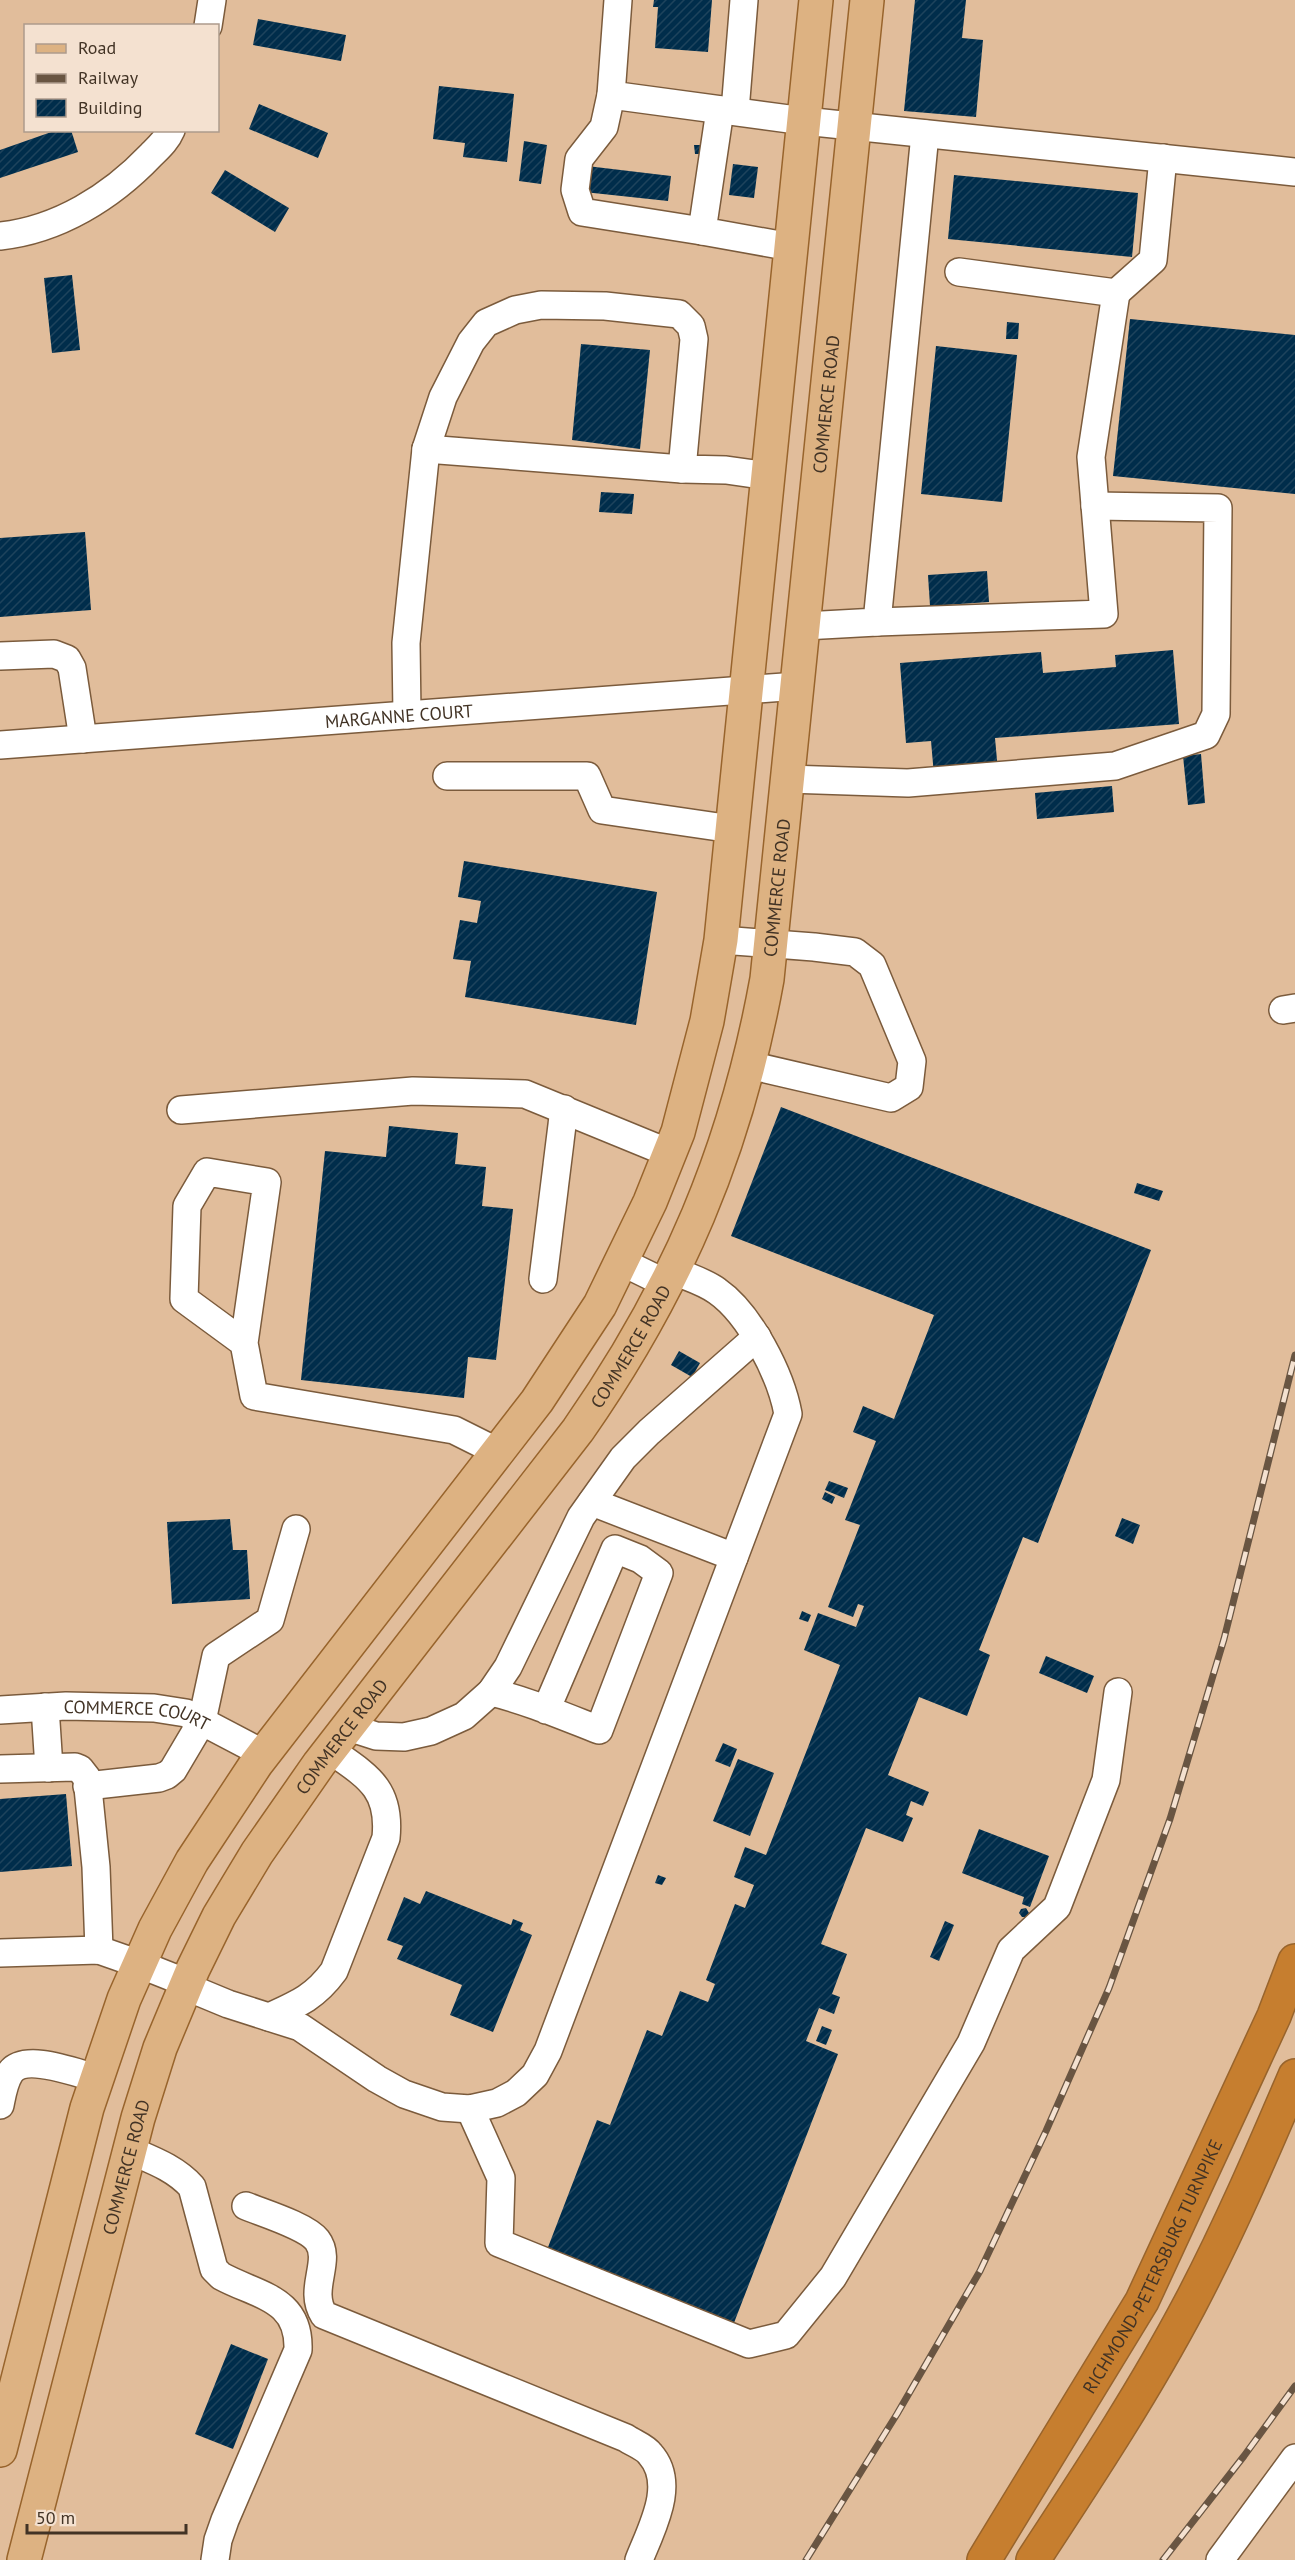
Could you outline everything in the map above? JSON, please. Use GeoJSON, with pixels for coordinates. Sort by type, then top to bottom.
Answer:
{"type":"FeatureCollection","features":[{"type":"Feature","properties":{"kind":"highway","name":"RICHMOND-PETERSBURG TURNPIKE"},"geometry":{"type":"LineString","coordinates":[[984,2560],[1142,2301],[1274,2016],[1295,1961]]}},
{"type":"Feature","properties":{"kind":"highway"},"geometry":{"type":"LineString","coordinates":[[1033,2560],[1116,2433],[1190,2304],[1253,2176],[1295,2076]]}},
{"type":"Feature","properties":{"kind":"main road"},"geometry":{"type":"LineString","coordinates":[[1,2443],[96,2078],[139,1964],[192,1861],[264,1754],[498,1452],[580,1337],[622,1262],[669,1154],[699,1058],[721,940],[816,0]]}},
{"type":"Feature","properties":{"kind":"main road","name":"COMMERCE ROAD"},"geometry":{"type":"LineString","coordinates":[[24,2560],[129,2150],[160,2048],[187,1983],[219,1916],[247,1868],[297,1794],[578,1430],[681,1279],[749,1065],[762,1008],[798,686],[867,0]]}},
{"type":"Feature","properties":{"kind":"street"},"geometry":{"type":"LineString","coordinates":[[208,24],[212,0]]}},
{"type":"Feature","properties":{"kind":"street"},"geometry":{"type":"LineString","coordinates":[[618,0],[611,95],[604,127],[579,159],[575,190],[582,212],[791,248]]}},
{"type":"Feature","properties":{"kind":"street"},"geometry":{"type":"LineString","coordinates":[[702,231],[727,110],[744,0]]}},
{"type":"Feature","properties":{"kind":"street"},"geometry":{"type":"LineString","coordinates":[[611,95],[855,127],[1295,172]]}},
{"type":"Feature","properties":{"kind":"street"},"geometry":{"type":"LineString","coordinates":[[0,236],[17,234],[77,213],[129,178],[169,132]]}},
{"type":"Feature","properties":{"kind":"street"},"geometry":{"type":"LineString","coordinates":[[877,622],[925,134]]}},
{"type":"Feature","properties":{"kind":"street"},"geometry":{"type":"LineString","coordinates":[[804,626],[1104,614],[1091,457],[1116,293],[1153,260],[1163,158]]}},
{"type":"Feature","properties":{"kind":"street"},"geometry":{"type":"LineString","coordinates":[[959,272],[1116,293]]}},
{"type":"Feature","properties":{"kind":"street"},"geometry":{"type":"LineString","coordinates":[[407,715],[406,643],[426,449],[443,397],[471,342],[486,323],[515,310],[541,305],[605,306],[679,314],[691,326],[694,339],[681,469]]}},
{"type":"Feature","properties":{"kind":"street"},"geometry":{"type":"LineString","coordinates":[[426,449],[681,469],[726,470],[768,476]]}},
{"type":"Feature","properties":{"kind":"street"},"geometry":{"type":"LineString","coordinates":[[788,779],[908,783],[1115,766],[1206,735],[1216,714],[1218,508],[1095,506]]}},
{"type":"Feature","properties":{"kind":"street"},"geometry":{"type":"LineString","coordinates":[[0,657],[54,654],[67,659],[72,668],[83,739]]}},
{"type":"Feature","properties":{"kind":"street","name":"MARGANNE COURT"},"geometry":{"type":"LineString","coordinates":[[0,745],[798,686]]}},
{"type":"Feature","properties":{"kind":"street"},"geometry":{"type":"LineString","coordinates":[[447,776],[587,776],[602,810],[732,829]]}},
{"type":"Feature","properties":{"kind":"street"},"geometry":{"type":"LineString","coordinates":[[721,940],[855,952],[872,965],[912,1061],[909,1087],[891,1098],[749,1065]]}},
{"type":"Feature","properties":{"kind":"street"},"geometry":{"type":"LineString","coordinates":[[181,1110],[414,1091],[525,1094],[669,1154]]}},
{"type":"Feature","properties":{"kind":"street"},"geometry":{"type":"LineString","coordinates":[[543,1279],[564,1109]]}},
{"type":"Feature","properties":{"kind":"street"},"geometry":{"type":"LineString","coordinates":[[244,1343],[184,1299],[187,1206],[207,1172],[267,1182],[244,1343],[254,1396],[454,1430],[498,1452]]}},
{"type":"Feature","properties":{"kind":"street"},"geometry":{"type":"LineString","coordinates":[[0,1953],[99,1950],[187,1983],[199,1992],[300,2027],[369,2074],[404,2094],[442,2107],[470,2109],[497,2103],[516,2093],[535,2074],[548,2051],[788,1414],[784,1392],[757,1337],[717,1291],[622,1262]]}},
{"type":"Feature","properties":{"kind":"street"},"geometry":{"type":"LineString","coordinates":[[339,1739],[376,1736],[404,1737],[431,1731],[464,1716],[491,1692],[508,1667],[581,1517],[623,1458],[649,1432],[757,1337]]}},
{"type":"Feature","properties":{"kind":"street"},"geometry":{"type":"LineString","coordinates":[[592,1502],[734,1557]]}},
{"type":"Feature","properties":{"kind":"street"},"geometry":{"type":"LineString","coordinates":[[87,1786],[167,1776],[173,1770],[202,1721],[216,1656],[270,1620],[296,1529]]}},
{"type":"Feature","properties":{"kind":"street"},"geometry":{"type":"LineString","coordinates":[[491,1692],[527,1701],[546,1710],[599,1730],[659,1573],[640,1559],[615,1549],[546,1710]]}},
{"type":"Feature","properties":{"kind":"street"},"geometry":{"type":"LineString","coordinates":[[470,2109],[501,2178],[499,2243],[749,2344],[786,2334],[833,2277],[965,2053],[1011,1950],[1057,1906],[1106,1780],[1118,1692]]}},
{"type":"Feature","properties":{"kind":"street"},"geometry":{"type":"LineString","coordinates":[[45,1707],[49,1768]]}},
{"type":"Feature","properties":{"kind":"street","name":"COMMERCE COURT"},"geometry":{"type":"LineString","coordinates":[[0,1710],[45,1707],[154,1707],[186,1713],[264,1754]]}},
{"type":"Feature","properties":{"kind":"street"},"geometry":{"type":"LineString","coordinates":[[269,2017],[307,2000],[323,1986],[334,1971],[386,1838],[388,1816],[383,1799],[339,1739]]}},
{"type":"Feature","properties":{"kind":"street"},"geometry":{"type":"LineString","coordinates":[[0,1769],[75,1767],[80,1769],[87,1778],[96,1867],[99,1950]]}},
{"type":"Feature","properties":{"kind":"street"},"geometry":{"type":"LineString","coordinates":[[0,2105],[9,2074],[24,2064],[37,2063],[96,2078]]}},
{"type":"Feature","properties":{"kind":"street"},"geometry":{"type":"LineString","coordinates":[[129,2150],[165,2166],[183,2177],[192,2187],[211,2262],[221,2276],[279,2303],[289,2314],[298,2339],[298,2350],[225,2520],[218,2540],[215,2560]]}},
{"type":"Feature","properties":{"kind":"street"},"geometry":{"type":"LineString","coordinates":[[246,2206],[316,2238],[323,2259],[317,2293],[319,2307],[324,2315],[626,2438],[650,2453],[662,2485],[662,2499],[639,2560]]}},
{"type":"Feature","properties":{"kind":"street"},"geometry":{"type":"LineString","coordinates":[[289,2314],[318,2300]]}},
{"type":"Feature","properties":{"kind":"street"},"geometry":{"type":"LineString","coordinates":[[1220,2560],[1295,2458]]}},
{"type":"Feature","properties":{"kind":"building"},"geometry":{"type":"Polygon","coordinates":[[[654,0],[712,0],[708,52],[655,48],[658,7],[653,7],[654,0]]]}},
{"type":"Feature","properties":{"kind":"building"},"geometry":{"type":"Polygon","coordinates":[[[915,0],[966,0],[962,38],[983,40],[976,117],[904,111],[915,0]]]}},
{"type":"Feature","properties":{"kind":"building"},"geometry":{"type":"Polygon","coordinates":[[[258,19],[346,35],[341,61],[253,45],[258,19]]]}},
{"type":"Feature","properties":{"kind":"building"},"geometry":{"type":"Polygon","coordinates":[[[439,86],[514,94],[507,162],[463,157],[465,143],[433,139],[439,86]]]}},
{"type":"Feature","properties":{"kind":"building"},"geometry":{"type":"Polygon","coordinates":[[[259,104],[328,133],[318,158],[249,129],[259,104]]]}},
{"type":"Feature","properties":{"kind":"building"},"geometry":{"type":"Polygon","coordinates":[[[51,132],[72,132],[78,152],[0,178],[0,150],[51,132]]]}},
{"type":"Feature","properties":{"kind":"building"},"geometry":{"type":"Polygon","coordinates":[[[524,141],[547,145],[541,184],[519,181],[524,141]]]}},
{"type":"Feature","properties":{"kind":"building"},"geometry":{"type":"Polygon","coordinates":[[[694,145],[703,145],[703,154],[695,154],[694,145]]]}},
{"type":"Feature","properties":{"kind":"building"},"geometry":{"type":"Polygon","coordinates":[[[733,164],[758,167],[754,198],[729,195],[733,164]]]}},
{"type":"Feature","properties":{"kind":"building"},"geometry":{"type":"Polygon","coordinates":[[[587,166],[671,176],[668,201],[584,192],[587,166]]]}},
{"type":"Feature","properties":{"kind":"building"},"geometry":{"type":"Polygon","coordinates":[[[225,170],[289,208],[275,232],[211,193],[225,170]]]}},
{"type":"Feature","properties":{"kind":"building"},"geometry":{"type":"Polygon","coordinates":[[[954,175],[1138,193],[1132,257],[948,239],[954,175]]]}},
{"type":"Feature","properties":{"kind":"building"},"geometry":{"type":"Polygon","coordinates":[[[72,275],[80,350],[52,353],[44,278],[72,275]]]}},
{"type":"Feature","properties":{"kind":"building"},"geometry":{"type":"Polygon","coordinates":[[[1130,319],[1295,335],[1295,494],[1113,476],[1130,319]]]}},
{"type":"Feature","properties":{"kind":"building"},"geometry":{"type":"Polygon","coordinates":[[[1007,322],[1019,323],[1018,339],[1006,339],[1007,322]]]}},
{"type":"Feature","properties":{"kind":"building"},"geometry":{"type":"Polygon","coordinates":[[[581,344],[650,350],[640,449],[572,440],[581,344]]]}},
{"type":"Feature","properties":{"kind":"building"},"geometry":{"type":"Polygon","coordinates":[[[936,346],[1017,355],[1002,502],[921,494],[936,346]]]}},
{"type":"Feature","properties":{"kind":"building"},"geometry":{"type":"Polygon","coordinates":[[[601,492],[634,494],[632,514],[599,512],[601,492]]]}},
{"type":"Feature","properties":{"kind":"building"},"geometry":{"type":"Polygon","coordinates":[[[85,532],[91,610],[0,617],[0,538],[85,532]]]}},
{"type":"Feature","properties":{"kind":"building"},"geometry":{"type":"Polygon","coordinates":[[[987,571],[989,602],[930,606],[928,575],[987,571]]]}},
{"type":"Feature","properties":{"kind":"building"},"geometry":{"type":"Polygon","coordinates":[[[1173,650],[1179,724],[995,738],[998,771],[934,775],[931,741],[906,743],[900,663],[1041,652],[1043,673],[1116,667],[1115,655],[1173,650]]]}},
{"type":"Feature","properties":{"kind":"building"},"geometry":{"type":"Polygon","coordinates":[[[1201,754],[1205,803],[1188,805],[1183,756],[1201,754]]]}},
{"type":"Feature","properties":{"kind":"building"},"geometry":{"type":"Polygon","coordinates":[[[1112,786],[1114,812],[1037,819],[1035,793],[1112,786]]]}},
{"type":"Feature","properties":{"kind":"building"},"geometry":{"type":"Polygon","coordinates":[[[464,861],[657,892],[636,1025],[465,997],[471,961],[453,959],[460,920],[477,923],[481,901],[458,897],[464,861]]]}},
{"type":"Feature","properties":{"kind":"building"},"geometry":{"type":"Polygon","coordinates":[[[781,1107],[1151,1250],[1038,1543],[1023,1537],[979,1650],[990,1655],[967,1716],[919,1697],[888,1775],[929,1792],[923,1806],[911,1801],[906,1815],[913,1818],[903,1842],[866,1828],[821,1944],[847,1954],[832,1994],[840,1997],[834,2014],[819,2008],[806,2041],[838,2054],[732,2328],[545,2255],[597,2120],[610,2125],[647,2030],[662,2036],[680,1991],[708,2002],[715,1984],[706,1980],[735,1904],[745,1908],[754,1885],[734,1877],[745,1847],[766,1855],[840,1665],[804,1650],[818,1613],[856,1627],[864,1606],[858,1604],[853,1617],[828,1607],[860,1525],[845,1520],[876,1441],[853,1432],[863,1406],[894,1419],[934,1315],[731,1236],[781,1107]]]}},
{"type":"Feature","properties":{"kind":"building"},"geometry":{"type":"Polygon","coordinates":[[[389,1126],[458,1133],[455,1164],[486,1167],[482,1206],[513,1209],[496,1360],[468,1357],[464,1398],[301,1380],[325,1151],[386,1157],[389,1126]]]}},
{"type":"Feature","properties":{"kind":"building"},"geometry":{"type":"Polygon","coordinates":[[[1137,1183],[1163,1191],[1159,1201],[1134,1193],[1137,1183]]]}},
{"type":"Feature","properties":{"kind":"building"},"geometry":{"type":"Polygon","coordinates":[[[679,1351],[700,1363],[692,1377],[671,1365],[679,1351]]]}},
{"type":"Feature","properties":{"kind":"building"},"geometry":{"type":"Polygon","coordinates":[[[829,1481],[848,1488],[844,1498],[825,1490],[829,1481]]]}},
{"type":"Feature","properties":{"kind":"building"},"geometry":{"type":"Polygon","coordinates":[[[825,1492],[835,1497],[832,1504],[822,1499],[825,1492]]]}},
{"type":"Feature","properties":{"kind":"building"},"geometry":{"type":"Polygon","coordinates":[[[1122,1518],[1140,1525],[1133,1544],[1115,1536],[1122,1518]]]}},
{"type":"Feature","properties":{"kind":"building"},"geometry":{"type":"Polygon","coordinates":[[[230,1519],[233,1550],[247,1550],[250,1599],[172,1604],[167,1522],[230,1519]]]}},
{"type":"Feature","properties":{"kind":"building"},"geometry":{"type":"Polygon","coordinates":[[[802,1611],[811,1615],[808,1622],[799,1619],[802,1611]]]}},
{"type":"Feature","properties":{"kind":"building"},"geometry":{"type":"Polygon","coordinates":[[[1046,1656],[1094,1676],[1087,1693],[1039,1673],[1046,1656]]]}},
{"type":"Feature","properties":{"kind":"building"},"geometry":{"type":"Polygon","coordinates":[[[723,1743],[737,1749],[730,1767],[715,1761],[723,1743]]]}},
{"type":"Feature","properties":{"kind":"building"},"geometry":{"type":"Polygon","coordinates":[[[738,1759],[774,1773],[750,1836],[713,1821],[738,1759]]]}},
{"type":"Feature","properties":{"kind":"building"},"geometry":{"type":"Polygon","coordinates":[[[66,1794],[72,1866],[0,1872],[0,1799],[66,1794]]]}},
{"type":"Feature","properties":{"kind":"building"},"geometry":{"type":"Polygon","coordinates":[[[979,1829],[1049,1856],[1030,1907],[1022,1904],[1024,1897],[962,1873],[979,1829]]]}},
{"type":"Feature","properties":{"kind":"building"},"geometry":{"type":"Polygon","coordinates":[[[658,1875],[666,1878],[662,1885],[655,1883],[658,1875]]]}},
{"type":"Feature","properties":{"kind":"building"},"geometry":{"type":"Polygon","coordinates":[[[426,1891],[511,1925],[513,1919],[523,1923],[520,1930],[532,1935],[493,2032],[450,2015],[462,1985],[397,1959],[403,1946],[387,1940],[404,1897],[420,1904],[426,1891]]]}},
{"type":"Feature","properties":{"kind":"building"},"geometry":{"type":"Polygon","coordinates":[[[1026,1908],[1029,1913],[1026,1917],[1022,1917],[1019,1913],[1021,1909],[1026,1908]]]}},
{"type":"Feature","properties":{"kind":"building"},"geometry":{"type":"Polygon","coordinates":[[[945,1921],[954,1925],[939,1961],[930,1957],[945,1921]]]}},
{"type":"Feature","properties":{"kind":"building"},"geometry":{"type":"Polygon","coordinates":[[[822,2026],[832,2030],[826,2045],[816,2041],[822,2026]]]}},
{"type":"Feature","properties":{"kind":"building"},"geometry":{"type":"Polygon","coordinates":[[[231,2344],[268,2359],[233,2449],[195,2434],[231,2344]]]}},
{"type":"Feature","properties":{"kind":"railway"},"geometry":{"type":"LineString","coordinates":[[806,2560],[897,2414],[980,2271],[1046,2131],[1109,1988],[1170,1819],[1224,1639],[1295,1355]]}},
{"type":"Feature","properties":{"kind":"railway"},"geometry":{"type":"LineString","coordinates":[[1163,2560],[1295,2386]]}}]}
